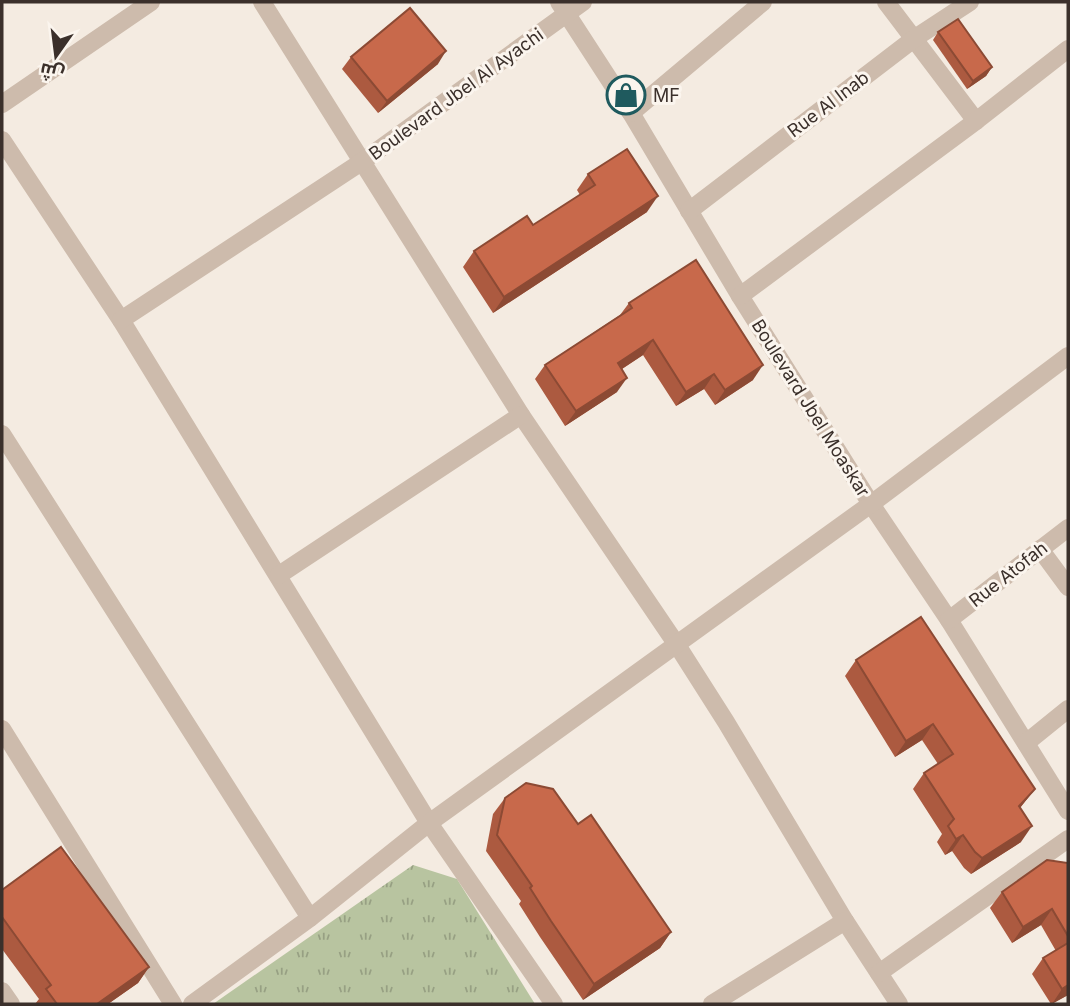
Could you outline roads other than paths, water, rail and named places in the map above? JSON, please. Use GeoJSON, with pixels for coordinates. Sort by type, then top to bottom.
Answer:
{"type":"FeatureCollection","features":[{"type":"Feature","properties":{"kind":"street"},"geometry":{"type":"LineString","coordinates":[[2,104],[151,2]]}},
{"type":"Feature","properties":{"kind":"street"},"geometry":{"type":"LineString","coordinates":[[262,2],[521,415],[726,722],[845,921],[899,1004]]}},
{"type":"Feature","properties":{"kind":"street","name":"Boulevard Jbel Al Ayachi"},"geometry":{"type":"LineString","coordinates":[[121,320],[363,161],[564,8],[583,2]]}},
{"type":"Feature","properties":{"kind":"street"},"geometry":{"type":"LineString","coordinates":[[631,113],[764,2]]}},
{"type":"Feature","properties":{"kind":"street"},"geometry":{"type":"LineString","coordinates":[[886,2],[976,121]]}},
{"type":"Feature","properties":{"kind":"street","name":"Rue Al Inab"},"geometry":{"type":"LineString","coordinates":[[689,211],[915,38],[970,2]]}},
{"type":"Feature","properties":{"kind":"street","name":"Boulevard Jbel Moaskar"},"geometry":{"type":"LineString","coordinates":[[564,8],[631,113],[740,296],[871,504],[949,620],[1068,811]]}},
{"type":"Feature","properties":{"kind":"street"},"geometry":{"type":"LineString","coordinates":[[740,296],[976,121],[1068,49]]}},
{"type":"Feature","properties":{"kind":"street"},"geometry":{"type":"LineString","coordinates":[[2,140],[121,320],[429,823],[554,1004]]}},
{"type":"Feature","properties":{"kind":"street"},"geometry":{"type":"LineString","coordinates":[[192,1004],[310,918],[429,823],[871,504],[1068,356]]}},
{"type":"Feature","properties":{"kind":"street"},"geometry":{"type":"LineString","coordinates":[[279,575],[521,415]]}},
{"type":"Feature","properties":{"kind":"street"},"geometry":{"type":"LineString","coordinates":[[2,434],[310,918]]}},
{"type":"Feature","properties":{"kind":"street","name":"Rue Atofah"},"geometry":{"type":"LineString","coordinates":[[949,620],[1068,528]]}},
{"type":"Feature","properties":{"kind":"street"},"geometry":{"type":"LineString","coordinates":[[1040,549],[1068,587]]}},
{"type":"Feature","properties":{"kind":"street"},"geometry":{"type":"LineString","coordinates":[[1026,743],[1068,709]]}},
{"type":"Feature","properties":{"kind":"street"},"geometry":{"type":"LineString","coordinates":[[2,729],[173,1004]]}},
{"type":"Feature","properties":{"kind":"street"},"geometry":{"type":"LineString","coordinates":[[879,973],[1068,839]]}},
{"type":"Feature","properties":{"kind":"street"},"geometry":{"type":"LineString","coordinates":[[712,1004],[845,921]]}},
{"type":"Feature","properties":{"kind":"street"},"geometry":{"type":"LineString","coordinates":[[2,991],[11,1004]]}},
{"type":"Feature","properties":{"kind":"place","name":"MF"},"geometry":{"type":"Point","coordinates":[626,95]}}]}
